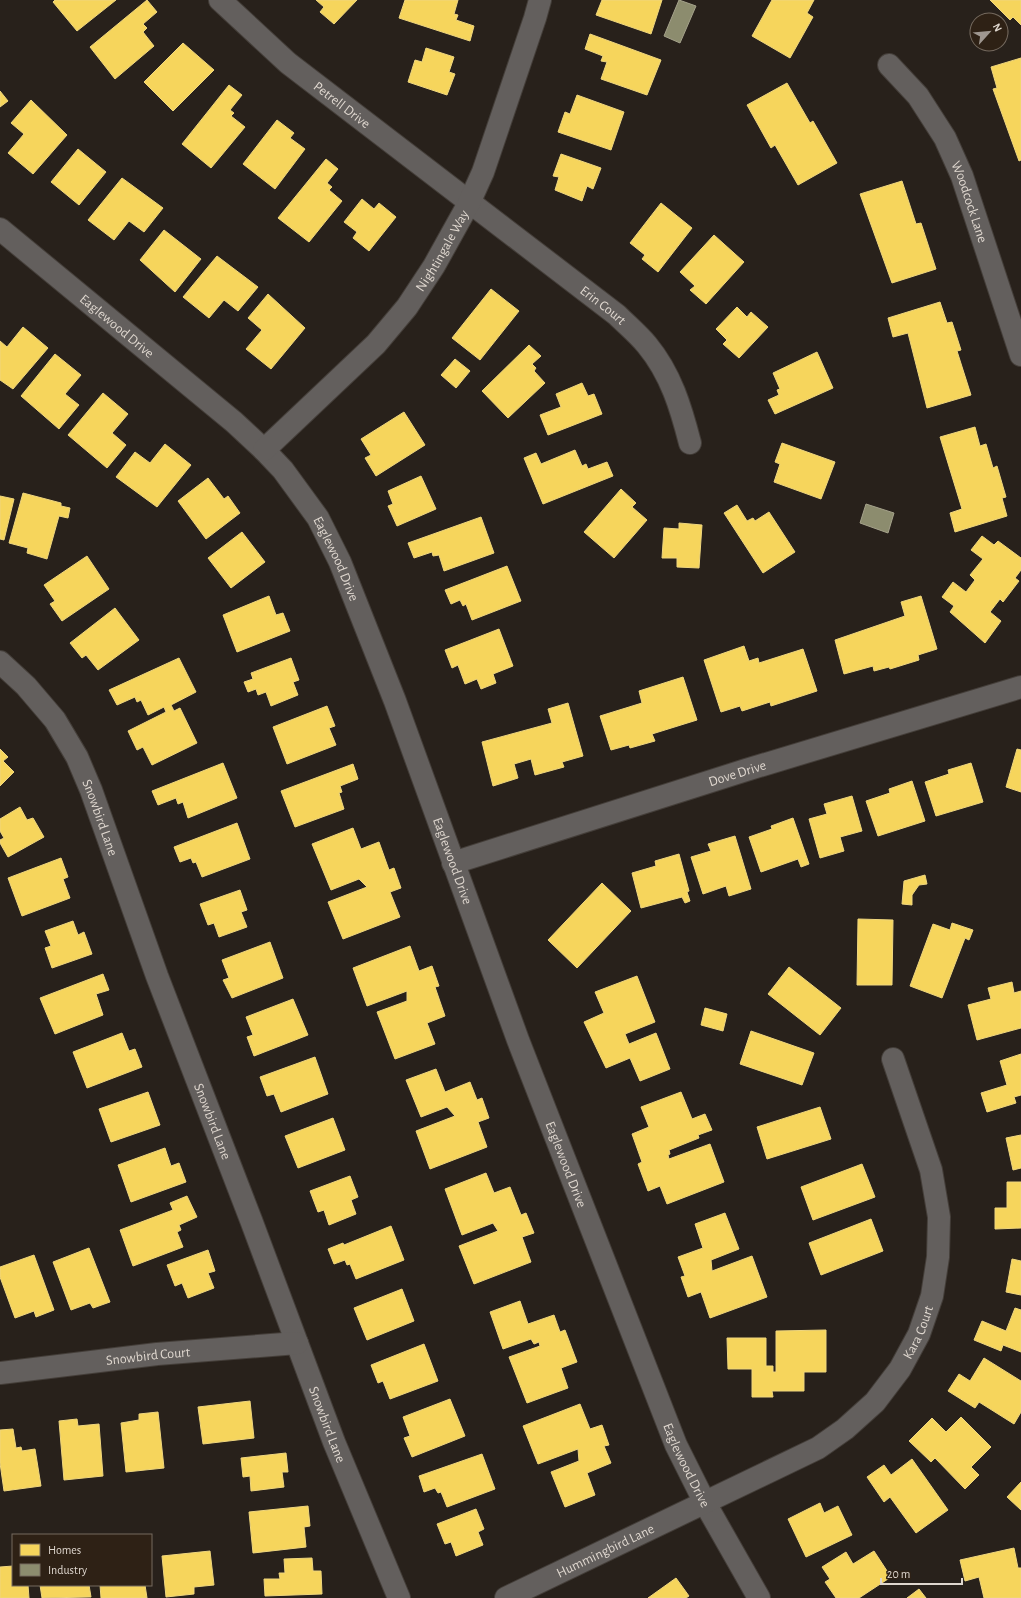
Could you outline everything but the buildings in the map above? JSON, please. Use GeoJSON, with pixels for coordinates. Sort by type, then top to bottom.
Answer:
{"type":"FeatureCollection","features":[{"type":"Feature","properties":{"kind":"street","name":"Petrell Drive"},"geometry":{"type":"LineString","coordinates":[[220,0],[288,63],[469,203]]}},
{"type":"Feature","properties":{"kind":"street","name":"Nightingale Way"},"geometry":{"type":"LineString","coordinates":[[264,450],[376,344],[407,307],[434,266],[469,203],[483,172],[536,18],[540,0]]}},
{"type":"Feature","properties":{"kind":"street","name":"Woodcock Lane"},"geometry":{"type":"LineString","coordinates":[[889,65],[918,96],[945,138],[962,176],[1021,355]]}},
{"type":"Feature","properties":{"kind":"street","name":"Erin Court"},"geometry":{"type":"LineString","coordinates":[[469,203],[616,315],[647,345],[667,375],[673,388],[681,408],[690,443]]}},
{"type":"Feature","properties":{"kind":"street","name":"Eaglewood Drive"},"geometry":{"type":"LineString","coordinates":[[0,229],[234,422],[283,470],[318,518],[340,562],[395,701],[518,1040],[667,1423],[704,1503],[759,1598]]}},
{"type":"Feature","properties":{"kind":"street","name":"Snowbird Lane"},"geometry":{"type":"LineString","coordinates":[[0,662],[26,686],[55,720],[77,757],[91,790],[157,976],[334,1442],[399,1598]]}},
{"type":"Feature","properties":{"kind":"street","name":"Dove Drive"},"geometry":{"type":"LineString","coordinates":[[453,863],[746,770],[1021,687]]}},
{"type":"Feature","properties":{"kind":"street","name":"Kara Court"},"geometry":{"type":"LineString","coordinates":[[704,1503],[818,1448],[845,1429],[875,1402],[900,1369],[919,1334],[932,1296],[938,1257],[939,1217],[931,1170],[893,1059]]}},
{"type":"Feature","properties":{"kind":"street","name":"Snowbird Court"},"geometry":{"type":"LineString","coordinates":[[0,1373],[158,1354],[297,1343]]}},
{"type":"Feature","properties":{"kind":"street","name":"Hummingbird Lane"},"geometry":{"type":"LineString","coordinates":[[506,1598],[704,1503]]}}]}
